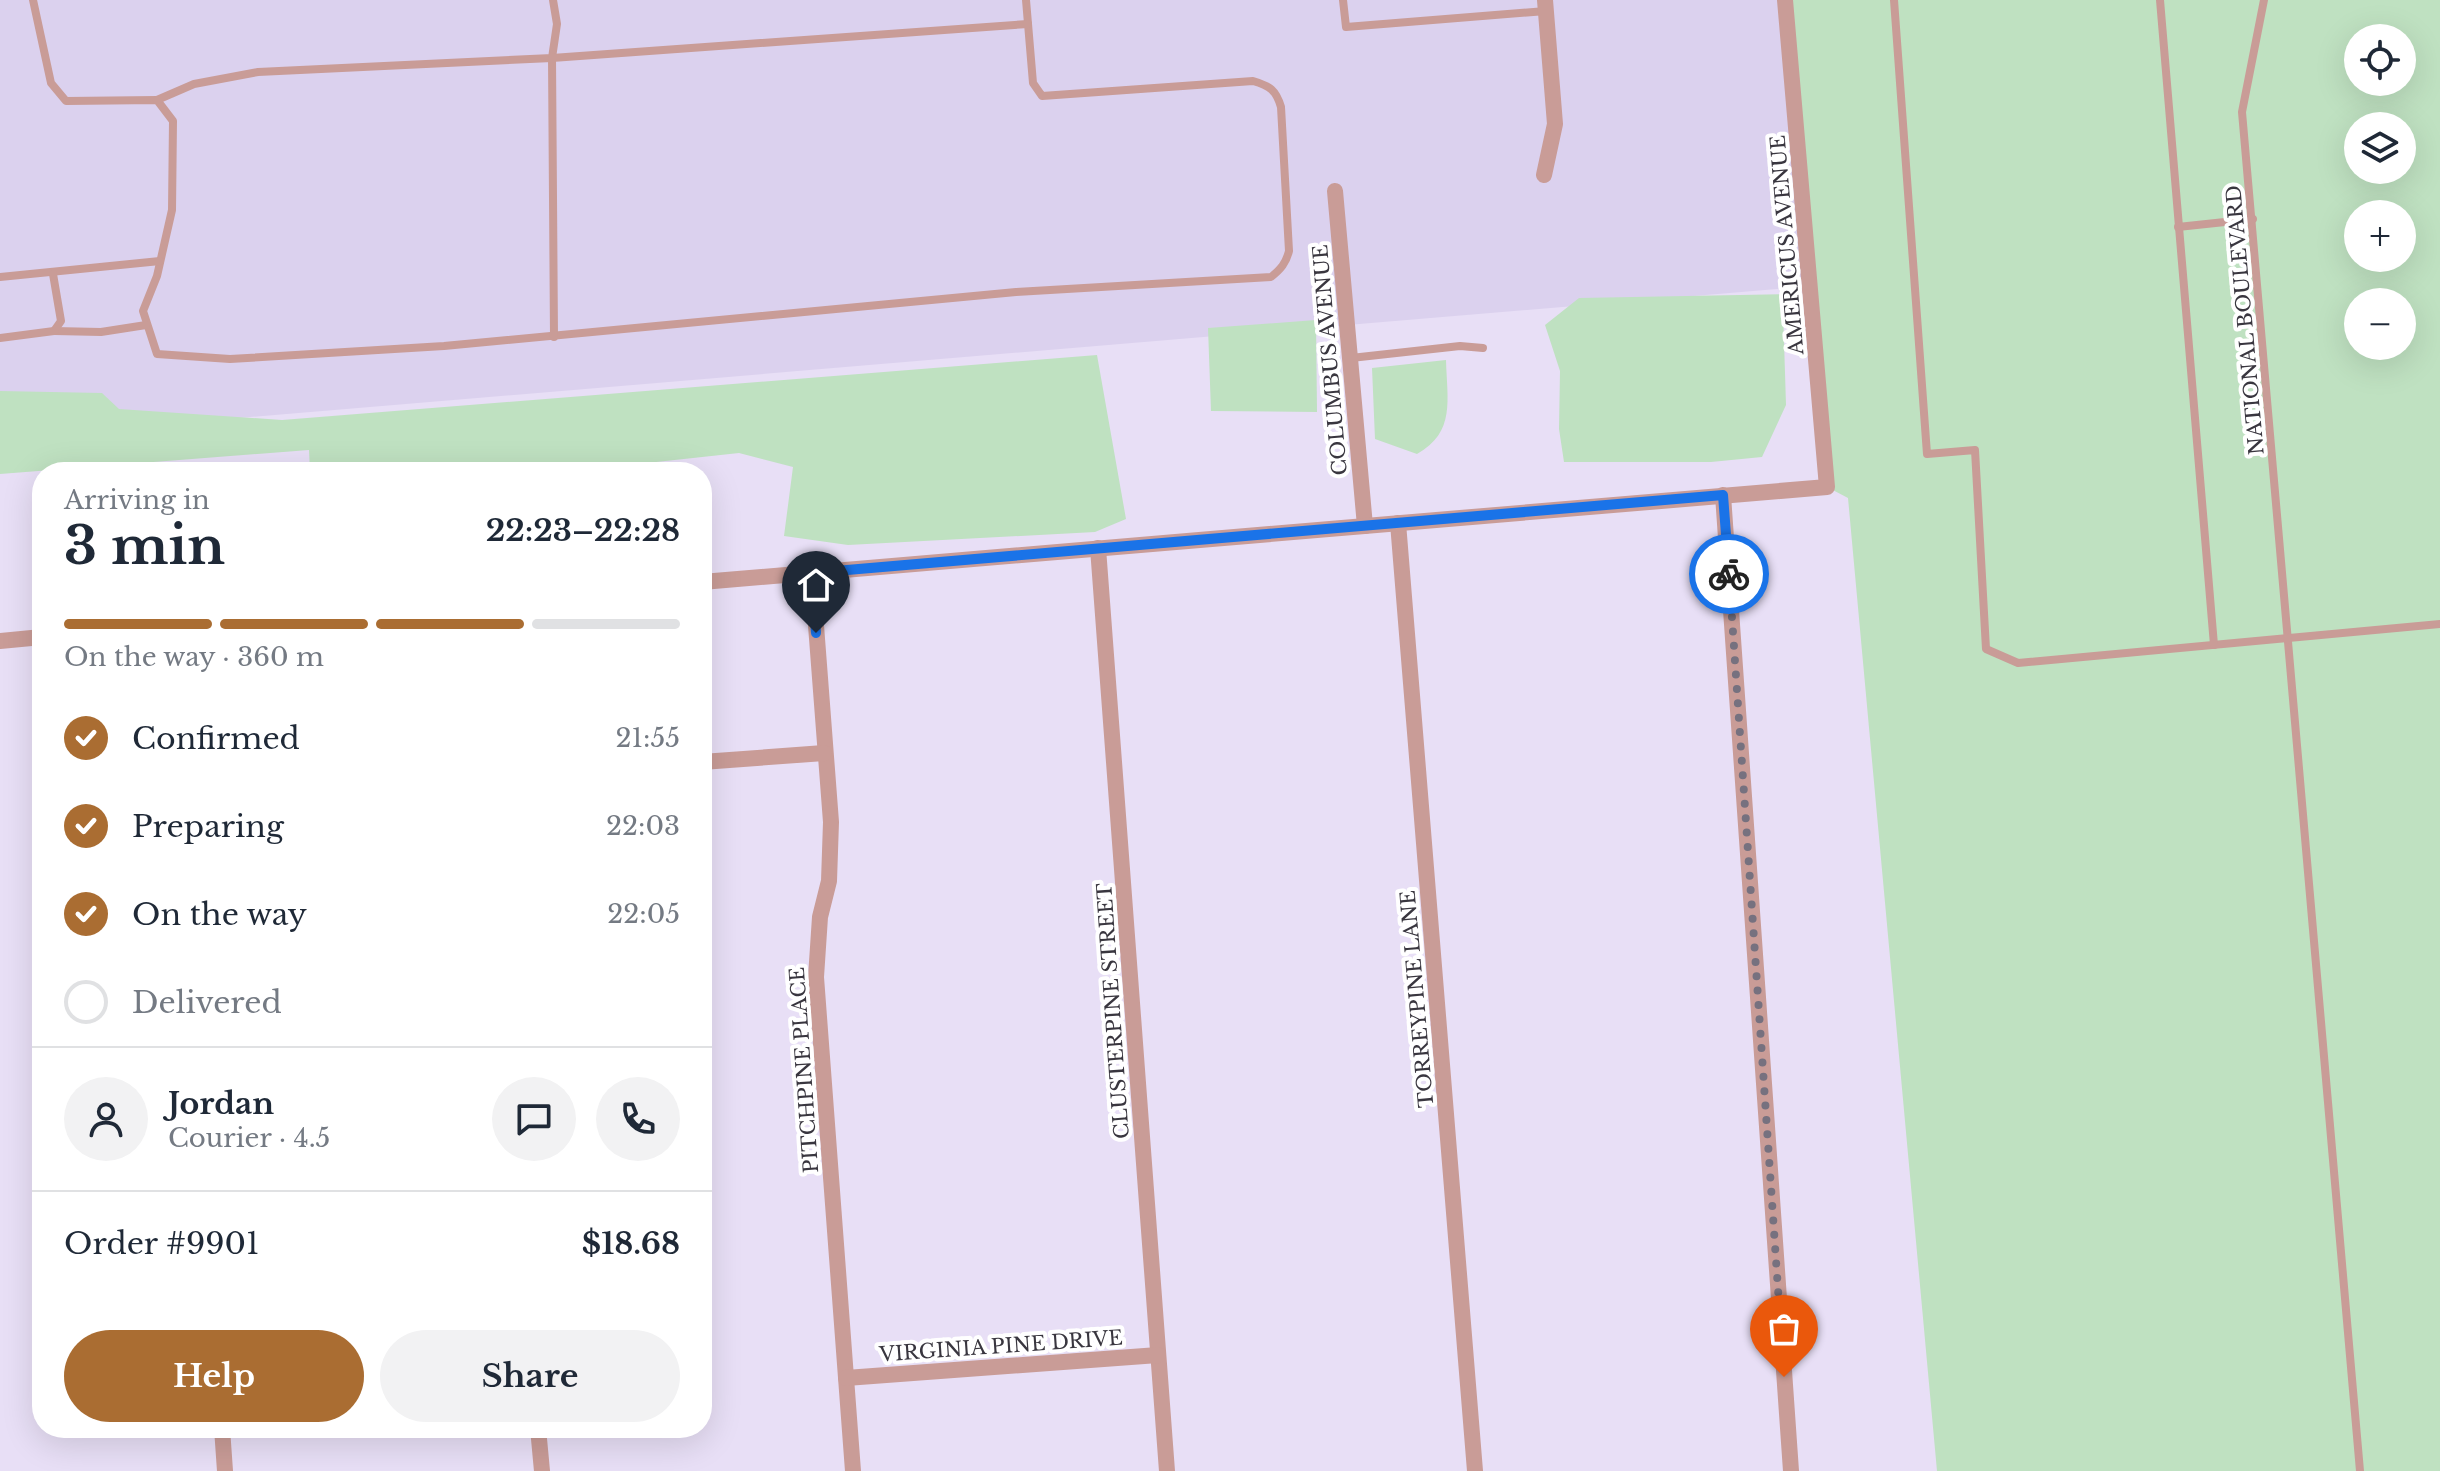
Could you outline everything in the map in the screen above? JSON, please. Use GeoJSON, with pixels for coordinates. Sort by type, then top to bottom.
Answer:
{"type":"FeatureCollection","features":[{"type":"Feature","properties":{"kind":"street","name":"AMERICUS AVENUE"},"geometry":{"type":"LineString","coordinates":[[1723,495],[1827,487],[1785,0]]}},
{"type":"Feature","properties":{"kind":"street"},"geometry":{"type":"LineString","coordinates":[[1544,175],[1555,124],[1545,6]]}},
{"type":"Feature","properties":{"kind":"street","name":"COLUMBUS AVENUE"},"geometry":{"type":"LineString","coordinates":[[1335,191],[1365,526]]}},
{"type":"Feature","properties":{"kind":"street"},"geometry":{"type":"LineString","coordinates":[[712,581],[1723,495],[1791,1471]]}},
{"type":"Feature","properties":{"kind":"street","name":"TORREYPINE LANE"},"geometry":{"type":"LineString","coordinates":[[1398,523],[1475,1471]]}},
{"type":"Feature","properties":{"kind":"street","name":"CLUSTERPINE STREET"},"geometry":{"type":"LineString","coordinates":[[1098,548],[1167,1471]]}},
{"type":"Feature","properties":{"kind":"street","name":"PITCHPINE PLACE"},"geometry":{"type":"LineString","coordinates":[[812,573],[831,837],[829,881],[816,945],[816,977],[853,1471]]}},
{"type":"Feature","properties":{"kind":"street"},"geometry":{"type":"LineString","coordinates":[[0,641],[32,638]]}},
{"type":"Feature","properties":{"kind":"street"},"geometry":{"type":"LineString","coordinates":[[712,761],[824,753]]}},
{"type":"Feature","properties":{"kind":"street","name":"VIRGINIA PINE DRIVE"},"geometry":{"type":"LineString","coordinates":[[846,1378],[1158,1355]]}},
{"type":"Feature","properties":{"kind":"street"},"geometry":{"type":"LineString","coordinates":[[223,1438],[225,1471]]}},
{"type":"Feature","properties":{"kind":"street"},"geometry":{"type":"LineString","coordinates":[[539,1438],[542,1471]]}},
{"type":"Feature","properties":{"kind":"lane"},"geometry":{"type":"LineString","coordinates":[[33,0],[51,83],[66,101],[157,100],[194,84],[258,72],[552,58],[1028,24]]}},
{"type":"Feature","properties":{"kind":"lane"},"geometry":{"type":"LineString","coordinates":[[553,0],[557,24],[552,58],[554,337]]}},
{"type":"Feature","properties":{"kind":"lane"},"geometry":{"type":"LineString","coordinates":[[157,100],[173,121],[172,210],[160,261],[143,311],[157,354],[230,359],[554,337],[1016,292],[1271,277],[1286,263],[1289,251],[1277,92],[1268,85],[1253,81],[1042,96],[1033,83],[1026,0]]}},
{"type":"Feature","properties":{"kind":"lane"},"geometry":{"type":"LineString","coordinates":[[1343,0],[1346,27],[1545,6]]}},
{"type":"Feature","properties":{"kind":"lane"},"geometry":{"type":"LineString","coordinates":[[1894,0],[1927,454],[1975,450],[1986,649],[2018,663],[2440,624]]}},
{"type":"Feature","properties":{"kind":"lane"},"geometry":{"type":"LineString","coordinates":[[2160,0],[2214,645]]}},
{"type":"Feature","properties":{"kind":"lane","name":"NATIONAL BOULEVARD"},"geometry":{"type":"LineString","coordinates":[[2264,0],[2242,112],[2360,1471]]}},
{"type":"Feature","properties":{"kind":"lane"},"geometry":{"type":"LineString","coordinates":[[2178,227],[2253,219]]}},
{"type":"Feature","properties":{"kind":"lane"},"geometry":{"type":"LineString","coordinates":[[0,277],[160,261]]}},
{"type":"Feature","properties":{"kind":"lane"},"geometry":{"type":"LineString","coordinates":[[53,274],[61,321],[54,331]]}},
{"type":"Feature","properties":{"kind":"lane"},"geometry":{"type":"LineString","coordinates":[[0,338],[54,331],[101,332],[146,325]]}},
{"type":"Feature","properties":{"kind":"lane"},"geometry":{"type":"LineString","coordinates":[[1350,358],[1460,346],[1483,348]]}},
{"type":"Feature","properties":{"kind":"shaded area"},"geometry":{"type":"Polygon","coordinates":[[[0,0],[1778,0],[1812,286],[0,438],[0,0]]]}},
{"type":"Feature","properties":{"kind":"green space"},"geometry":{"type":"Polygon","coordinates":[[[1785,0],[2440,0],[2440,1471],[1937,1471],[1848,498],[1827,487],[1785,0]]]}},
{"type":"Feature","properties":{"kind":"green space"},"geometry":{"type":"Polygon","coordinates":[[[1787,294],[1783,309],[1786,405],[1762,457],[1711,462],[1564,462],[1559,429],[1560,371],[1545,325],[1579,298],[1787,294]]]}},
{"type":"Feature","properties":{"kind":"green space"},"geometry":{"type":"Polygon","coordinates":[[[1316,320],[1317,412],[1211,411],[1208,328],[1316,320]]]}},
{"type":"Feature","properties":{"kind":"green space"},"geometry":{"type":"Polygon","coordinates":[[[1097,355],[1126,519],[1095,532],[848,545],[784,536],[793,467],[739,453],[656,462],[310,462],[309,450],[154,462],[32,462],[32,472],[0,474],[0,391],[102,393],[119,409],[282,420],[1097,355]]]}},
{"type":"Feature","properties":{"kind":"green space"},"geometry":{"type":"Polygon","coordinates":[[[1446,360],[1448,402],[1444,425],[1438,436],[1417,454],[1375,439],[1372,368],[1446,360]]]}},
{"type":"Feature","properties":{"kind":"way so far"},"geometry":{"type":"LineString","coordinates":[[1729,574],[1784,1377]]}},
{"type":"Feature","properties":{"kind":"route"},"geometry":{"type":"LineString","coordinates":[[816,633],[812,573],[1723,495],[1729,574]]}}]}
